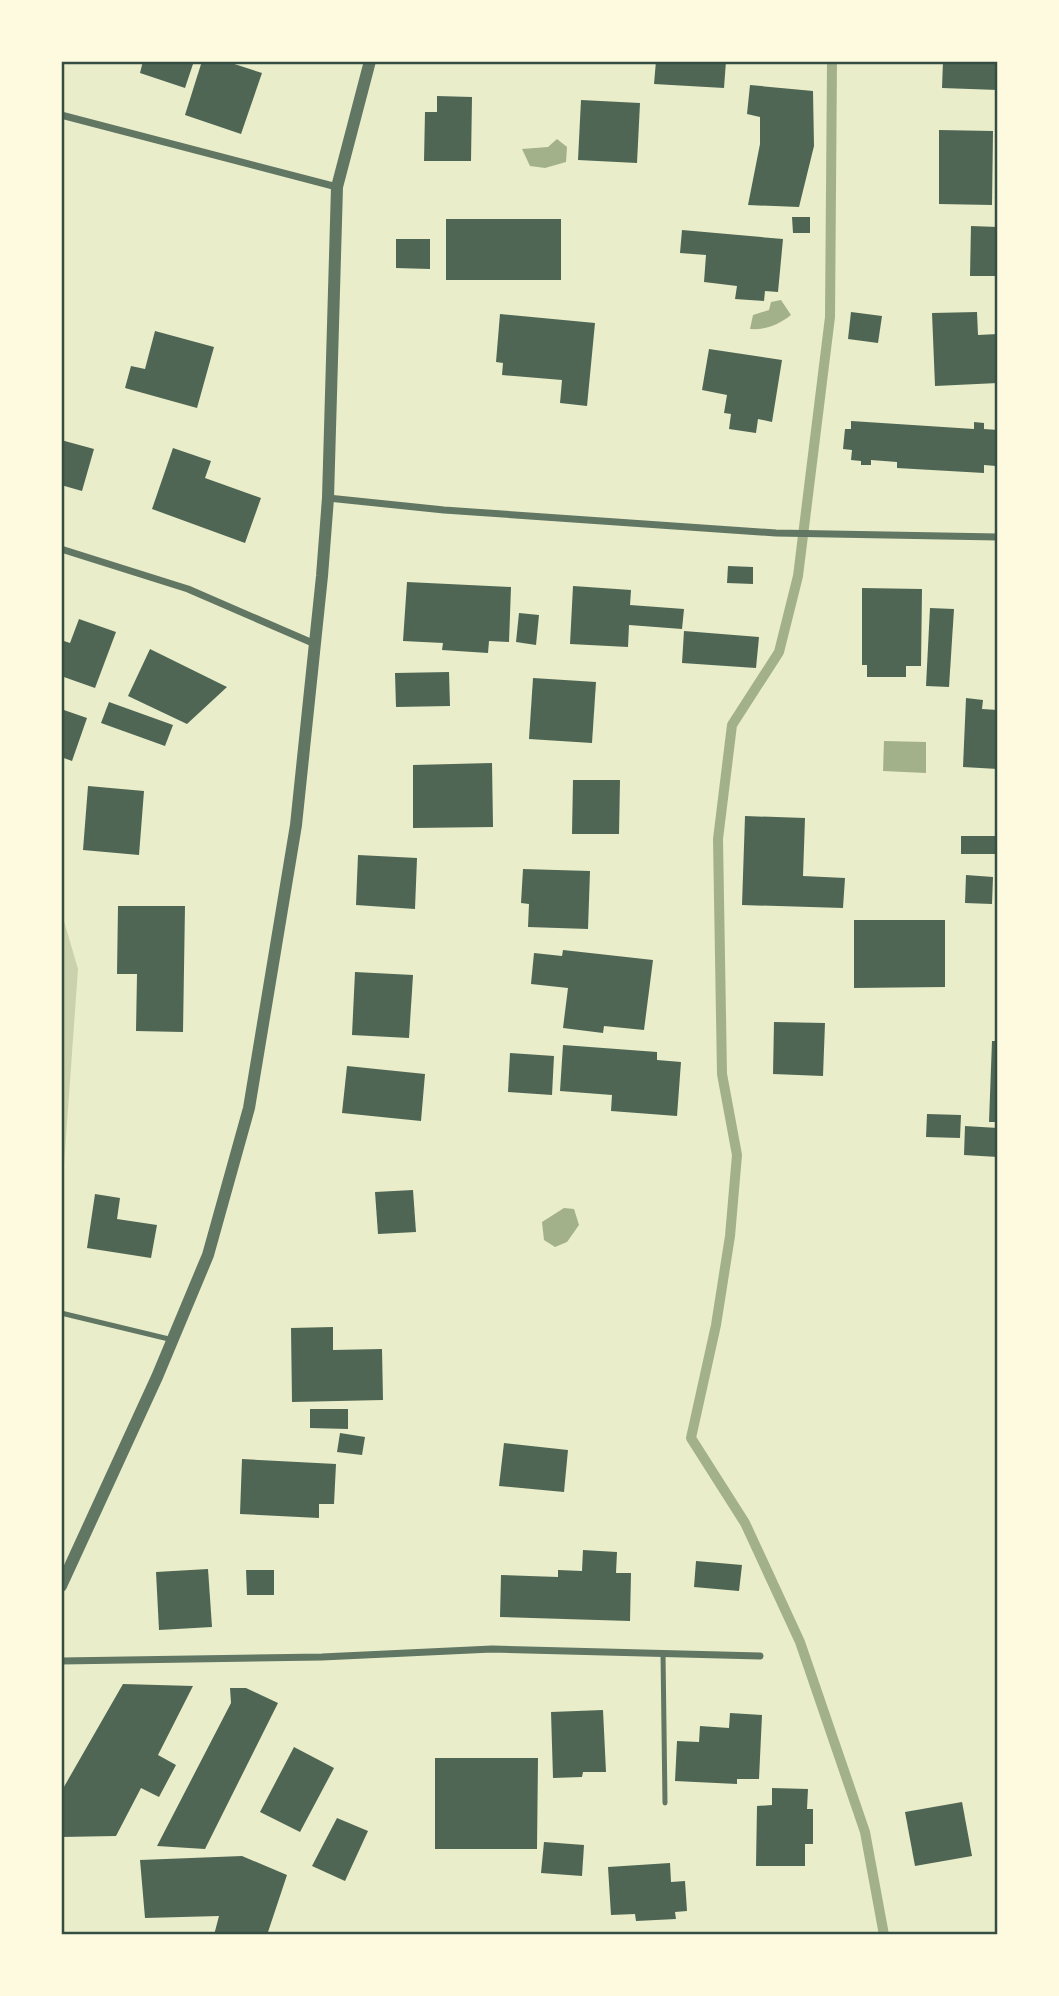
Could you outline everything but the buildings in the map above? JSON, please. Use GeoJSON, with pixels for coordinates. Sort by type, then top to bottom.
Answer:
{"type":"FeatureCollection","features":[{"type":"Feature","properties":{"kind":"street"},"geometry":{"type":"LineString","coordinates":[[61,1586],[173,1340],[208,1255],[250,1108],[296,825],[315,644],[328,498],[337,187],[370,61]]}},
{"type":"Feature","properties":{"kind":"street"},"geometry":{"type":"LineString","coordinates":[[61,115],[337,187]]}},
{"type":"Feature","properties":{"kind":"street"},"geometry":{"type":"LineString","coordinates":[[328,498],[444,510],[776,533],[998,537]]}},
{"type":"Feature","properties":{"kind":"street"},"geometry":{"type":"LineString","coordinates":[[61,549],[188,589],[315,644]]}},
{"type":"Feature","properties":{"kind":"street"},"geometry":{"type":"LineString","coordinates":[[61,1661],[322,1657],[492,1649],[760,1656]]}},
{"type":"Feature","properties":{"kind":"lane"},"geometry":{"type":"LineString","coordinates":[[61,1313],[173,1340]]}},
{"type":"Feature","properties":{"kind":"lane"},"geometry":{"type":"LineString","coordinates":[[663,1653],[665,1803]]}},
{"type":"Feature","properties":{"kind":"shaded area"},"geometry":{"type":"Polygon","coordinates":[[[557,139],[567,147],[566,162],[545,168],[530,166],[522,149],[548,147],[557,139]]]}},
{"type":"Feature","properties":{"kind":"shaded area"},"geometry":{"type":"Polygon","coordinates":[[[781,300],[791,315],[772,326],[750,329],[753,315],[769,310],[771,302],[781,300]]]}},
{"type":"Feature","properties":{"kind":"shaded area"},"geometry":{"type":"Polygon","coordinates":[[[884,741],[926,742],[926,773],[883,771],[884,741]]]}},
{"type":"Feature","properties":{"kind":"shaded area"},"geometry":{"type":"Polygon","coordinates":[[[61,911],[78,969],[61,1207],[61,911]]]}},
{"type":"Feature","properties":{"kind":"shaded area"},"geometry":{"type":"Polygon","coordinates":[[[564,1208],[574,1209],[579,1225],[567,1242],[555,1247],[544,1240],[542,1222],[564,1208]]]}},
{"type":"Feature","properties":{"kind":"waterway"},"geometry":{"type":"LineString","coordinates":[[832,61],[830,317],[798,576],[779,652],[732,725],[718,839],[722,1074],[737,1155],[730,1236],[716,1325],[691,1438],[745,1523],[800,1642],[865,1832],[884,1935]]}}]}
